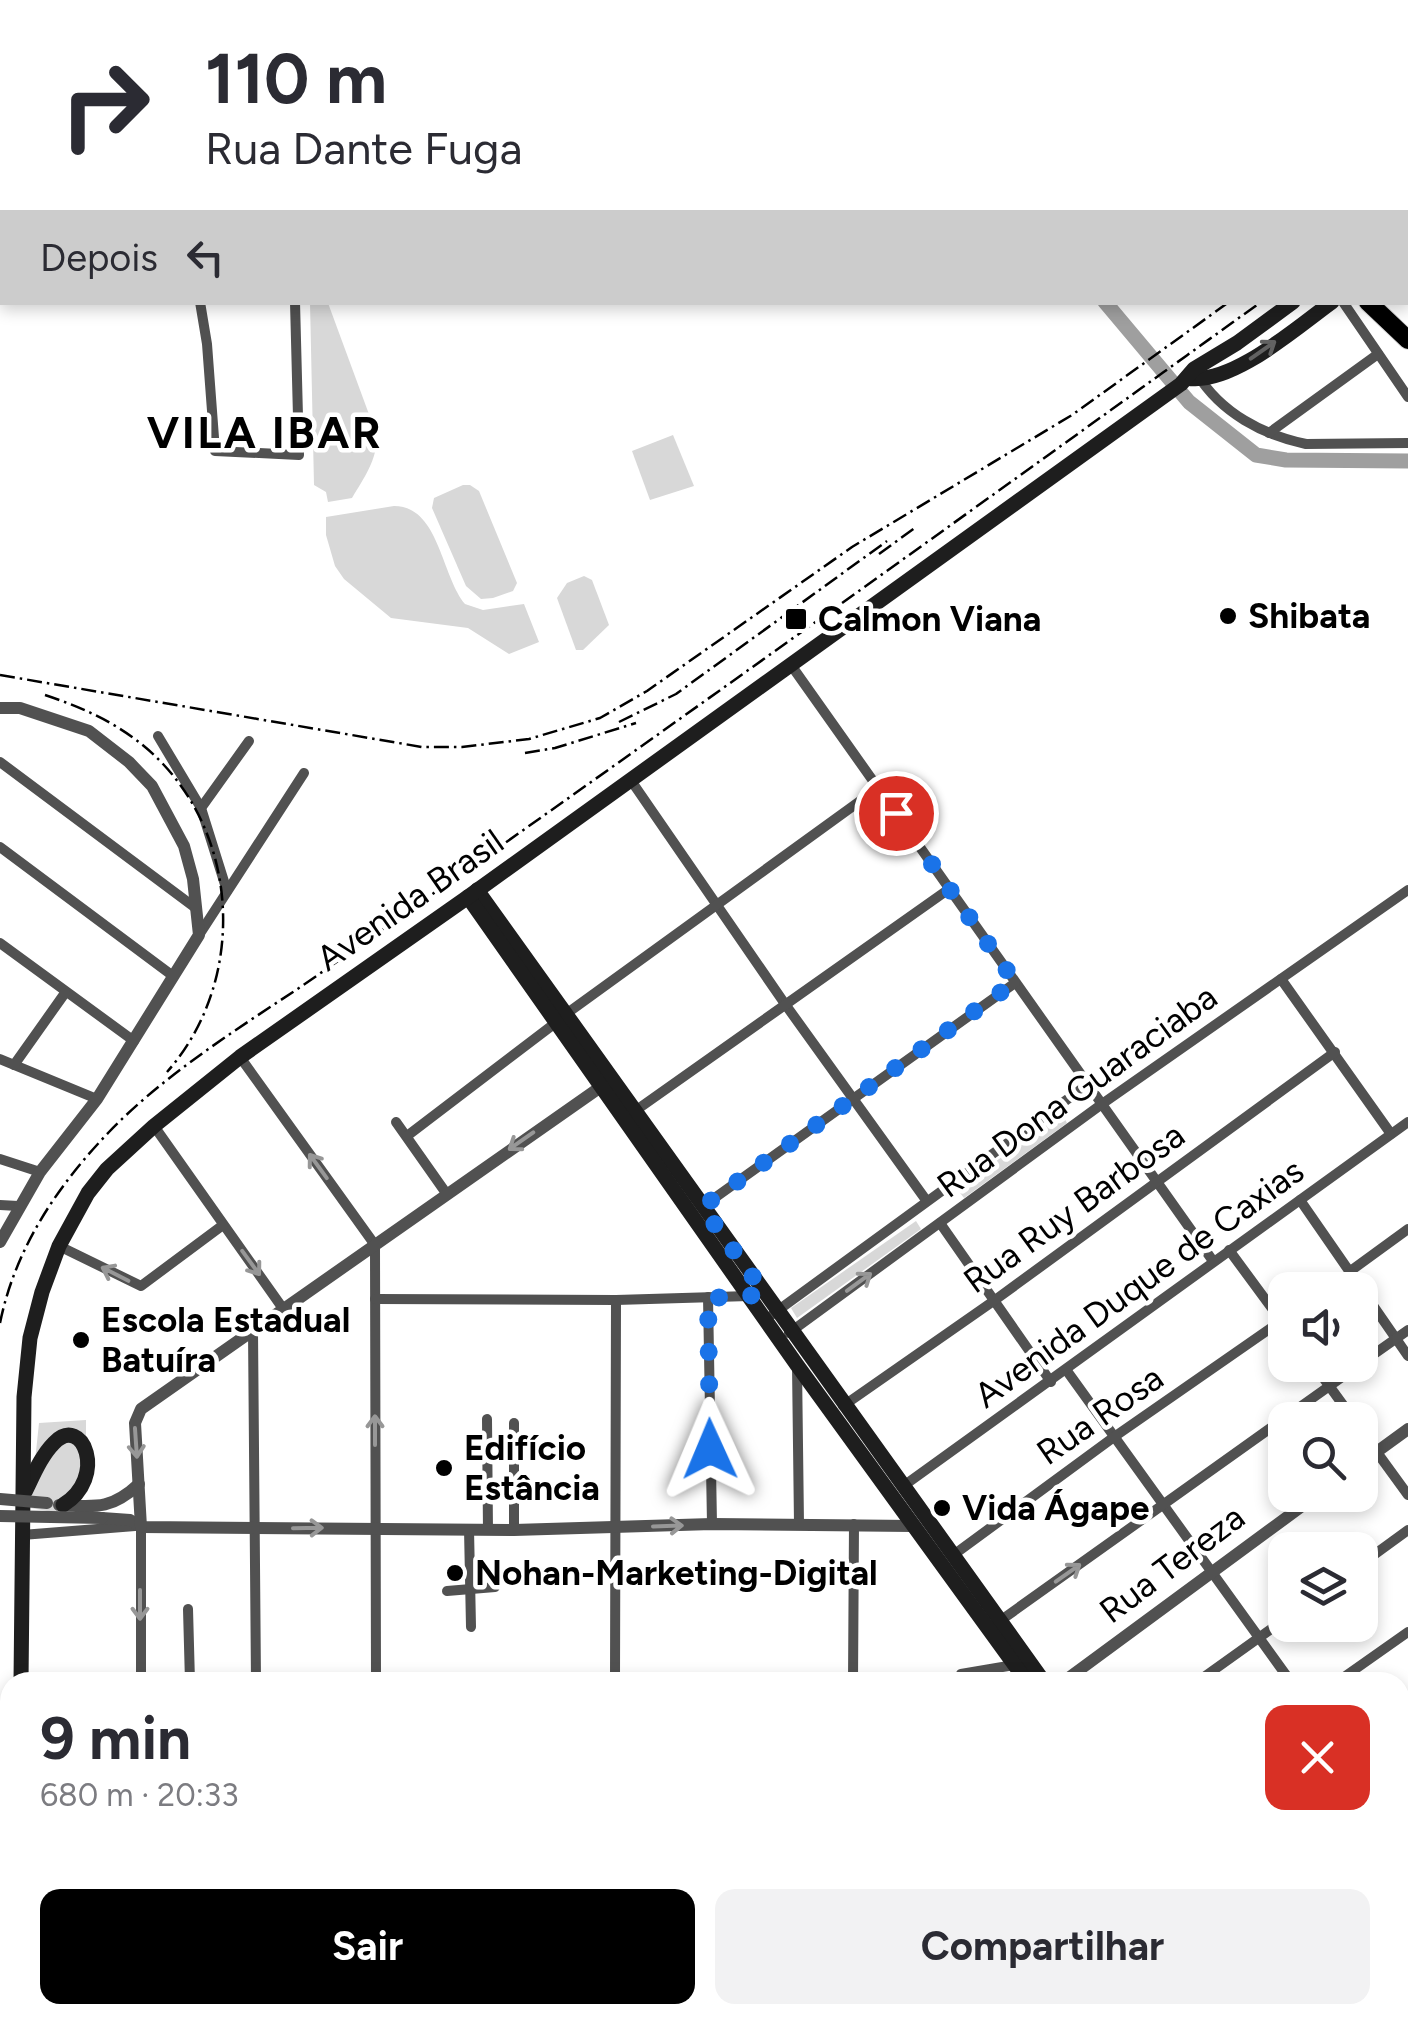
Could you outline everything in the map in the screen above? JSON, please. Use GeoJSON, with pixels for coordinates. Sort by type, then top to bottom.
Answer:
{"type":"FeatureCollection","features":[{"type":"Feature","properties":{"kind":"highway"},"geometry":{"type":"LineString","coordinates":[[1371,305],[1408,340]]}},
{"type":"Feature","properties":{"kind":"main road","name":"Avenida Brasil"},"geometry":{"type":"LineString","coordinates":[[20,1672],[25,1366],[42,1292],[60,1246],[88,1193],[107,1170],[240,1056],[472,894],[1289,305]]}},
{"type":"Feature","properties":{"kind":"main road","name":"Avenida Brasil"},"geometry":{"type":"LineString","coordinates":[[1191,378],[1248,361],[1328,305]]}},
{"type":"Feature","properties":{"kind":"main road"},"geometry":{"type":"LineString","coordinates":[[472,894],[635,1111],[756,1294]]}},
{"type":"Feature","properties":{"kind":"main road"},"geometry":{"type":"LineString","coordinates":[[562,1018],[602,1086],[952,1556],[1019,1672]]}},
{"type":"Feature","properties":{"kind":"main road"},"geometry":{"type":"LineString","coordinates":[[602,1086],[612,1087],[635,1111]]}},
{"type":"Feature","properties":{"kind":"main road"},"geometry":{"type":"LineString","coordinates":[[786,1335],[797,1365],[912,1526],[1035,1672]]}},
{"type":"Feature","properties":{"kind":"main road"},"geometry":{"type":"LineString","coordinates":[[22,1495],[51,1446],[63,1436],[70,1436],[85,1446],[90,1459],[79,1489],[55,1504]]}},
{"type":"Feature","properties":{"kind":"street"},"geometry":{"type":"LineString","coordinates":[[200,305],[215,451],[298,455],[295,305]]}},
{"type":"Feature","properties":{"kind":"street"},"geometry":{"type":"LineString","coordinates":[[1344,305],[1408,397]]}},
{"type":"Feature","properties":{"kind":"street"},"geometry":{"type":"LineString","coordinates":[[1269,433],[1378,354]]}},
{"type":"Feature","properties":{"kind":"street"},"geometry":{"type":"LineString","coordinates":[[1191,378],[1220,404],[1269,433],[1306,444],[1408,444]]}},
{"type":"Feature","properties":{"kind":"street"},"geometry":{"type":"LineString","coordinates":[[791,665],[1213,1262]]}},
{"type":"Feature","properties":{"kind":"street"},"geometry":{"type":"LineString","coordinates":[[4,707],[65,721],[88,731],[130,762],[152,786],[184,846],[199,935]]}},
{"type":"Feature","properties":{"kind":"street"},"geometry":{"type":"LineString","coordinates":[[158,736],[202,808],[228,892]]}},
{"type":"Feature","properties":{"kind":"street"},"geometry":{"type":"LineString","coordinates":[[202,808],[249,741]]}},
{"type":"Feature","properties":{"kind":"street"},"geometry":{"type":"LineString","coordinates":[[0,762],[197,909]]}},
{"type":"Feature","properties":{"kind":"street"},"geometry":{"type":"LineString","coordinates":[[0,1242],[40,1172],[97,1099],[304,773]]}},
{"type":"Feature","properties":{"kind":"street"},"geometry":{"type":"LineString","coordinates":[[630,778],[714,904],[926,1200]]}},
{"type":"Feature","properties":{"kind":"street"},"geometry":{"type":"LineString","coordinates":[[407,1136],[714,904],[878,788]]}},
{"type":"Feature","properties":{"kind":"street"},"geometry":{"type":"LineString","coordinates":[[0,847],[173,976]]}},
{"type":"Feature","properties":{"kind":"street"},"geometry":{"type":"LineString","coordinates":[[635,1111],[949,889]]}},
{"type":"Feature","properties":{"kind":"street","name":"Rua Dona Guaraciaba"},"geometry":{"type":"LineString","coordinates":[[786,1335],[1102,1104],[1408,890]]}},
{"type":"Feature","properties":{"kind":"street"},"geometry":{"type":"LineString","coordinates":[[1,945],[134,1041]]}},
{"type":"Feature","properties":{"kind":"street"},"geometry":{"type":"LineString","coordinates":[[1281,979],[1392,1134]]}},
{"type":"Feature","properties":{"kind":"street"},"geometry":{"type":"LineString","coordinates":[[702,1207],[1015,982]]}},
{"type":"Feature","properties":{"kind":"street"},"geometry":{"type":"LineString","coordinates":[[14,1065],[65,993]]}},
{"type":"Feature","properties":{"kind":"street","name":"Rua Ruy Barbosa"},"geometry":{"type":"LineString","coordinates":[[843,1406],[996,1300],[1335,1052]]}},
{"type":"Feature","properties":{"kind":"street"},"geometry":{"type":"LineString","coordinates":[[240,1056],[374,1245],[376,1672]]}},
{"type":"Feature","properties":{"kind":"street"},"geometry":{"type":"LineString","coordinates":[[0,1059],[97,1099]]}},
{"type":"Feature","properties":{"kind":"street"},"geometry":{"type":"LineString","coordinates":[[771,1316],[1088,1085]]}},
{"type":"Feature","properties":{"kind":"street"},"geometry":{"type":"LineString","coordinates":[[141,1672],[135,1423],[141,1410],[602,1086]]}},
{"type":"Feature","properties":{"kind":"street"},"geometry":{"type":"LineString","coordinates":[[396,1122],[446,1193]]}},
{"type":"Feature","properties":{"kind":"street","name":"Avenida Duque de Caxias"},"geometry":{"type":"LineString","coordinates":[[902,1487],[1067,1372],[1110,1334],[1408,1122]]}},
{"type":"Feature","properties":{"kind":"street"},"geometry":{"type":"LineString","coordinates":[[154,1126],[284,1310]]}},
{"type":"Feature","properties":{"kind":"street"},"geometry":{"type":"LineString","coordinates":[[0,1159],[40,1172]]}},
{"type":"Feature","properties":{"kind":"street"},"geometry":{"type":"LineString","coordinates":[[1300,1200],[1349,1272],[1408,1230]]}},
{"type":"Feature","properties":{"kind":"street"},"geometry":{"type":"LineString","coordinates":[[0,1206],[18,1206]]}},
{"type":"Feature","properties":{"kind":"street"},"geometry":{"type":"LineString","coordinates":[[940,1223],[1051,1382]]}},
{"type":"Feature","properties":{"kind":"street"},"geometry":{"type":"LineString","coordinates":[[60,1246],[141,1286],[224,1225]]}},
{"type":"Feature","properties":{"kind":"street"},"geometry":{"type":"LineString","coordinates":[[1229,1250],[1268,1303]]}},
{"type":"Feature","properties":{"kind":"street"},"geometry":{"type":"LineString","coordinates":[[375,1299],[616,1300],[756,1294]]}},
{"type":"Feature","properties":{"kind":"street"},"geometry":{"type":"LineString","coordinates":[[708,1298],[712,1524]]}},
{"type":"Feature","properties":{"kind":"street"},"geometry":{"type":"LineString","coordinates":[[616,1300],[616,1672]]}},
{"type":"Feature","properties":{"kind":"street"},"geometry":{"type":"LineString","coordinates":[[1378,1313],[1408,1356]]}},
{"type":"Feature","properties":{"kind":"street"},"geometry":{"type":"LineString","coordinates":[[1378,1352],[1408,1330]]}},
{"type":"Feature","properties":{"kind":"street"},"geometry":{"type":"LineString","coordinates":[[253,1331],[256,1672]]}},
{"type":"Feature","properties":{"kind":"street","name":"Rua Rosa"},"geometry":{"type":"LineString","coordinates":[[952,1556],[1114,1437],[1268,1334]]}},
{"type":"Feature","properties":{"kind":"street"},"geometry":{"type":"LineString","coordinates":[[797,1365],[799,1524]]}},
{"type":"Feature","properties":{"kind":"street"},"geometry":{"type":"LineString","coordinates":[[1067,1372],[1284,1672]]}},
{"type":"Feature","properties":{"kind":"street"},"geometry":{"type":"LineString","coordinates":[[1327,1382],[1341,1402]]}},
{"type":"Feature","properties":{"kind":"street"},"geometry":{"type":"LineString","coordinates":[[994,1625],[1336,1382]]}},
{"type":"Feature","properties":{"kind":"street"},"geometry":{"type":"LineString","coordinates":[[487,1420],[488,1530]]}},
{"type":"Feature","properties":{"kind":"street"},"geometry":{"type":"LineString","coordinates":[[514,1423],[514,1530]]}},
{"type":"Feature","properties":{"kind":"street"},"geometry":{"type":"LineString","coordinates":[[1378,1451],[1408,1429]]}},
{"type":"Feature","properties":{"kind":"street"},"geometry":{"type":"LineString","coordinates":[[1378,1453],[1408,1495]]}},
{"type":"Feature","properties":{"kind":"street"},"geometry":{"type":"LineString","coordinates":[[0,1498],[107,1506],[124,1498],[139,1484]]}},
{"type":"Feature","properties":{"kind":"street"},"geometry":{"type":"LineString","coordinates":[[881,1525],[902,1487]]}},
{"type":"Feature","properties":{"kind":"street","name":"Rua Tereza"},"geometry":{"type":"LineString","coordinates":[[1076,1672],[1293,1512]]}},
{"type":"Feature","properties":{"kind":"street"},"geometry":{"type":"LineString","coordinates":[[0,1516],[130,1520],[138,1526]]}},
{"type":"Feature","properties":{"kind":"street"},"geometry":{"type":"LineString","coordinates":[[22,1534],[138,1526],[470,1530],[712,1524],[912,1526]]}},
{"type":"Feature","properties":{"kind":"street"},"geometry":{"type":"LineString","coordinates":[[852,1672],[854,1524]]}},
{"type":"Feature","properties":{"kind":"street"},"geometry":{"type":"LineString","coordinates":[[470,1530],[471,1627]]}},
{"type":"Feature","properties":{"kind":"street"},"geometry":{"type":"LineString","coordinates":[[1378,1552],[1408,1530]]}},
{"type":"Feature","properties":{"kind":"street"},"geometry":{"type":"LineString","coordinates":[[447,1590],[495,1587]]}},
{"type":"Feature","properties":{"kind":"street"},"geometry":{"type":"LineString","coordinates":[[188,1609],[190,1672]]}},
{"type":"Feature","properties":{"kind":"street"},"geometry":{"type":"LineString","coordinates":[[1212,1672],[1268,1631]]}},
{"type":"Feature","properties":{"kind":"street"},"geometry":{"type":"LineString","coordinates":[[1351,1672],[1408,1632]]}},
{"type":"Feature","properties":{"kind":"street"},"geometry":{"type":"LineString","coordinates":[[966,1672],[1014,1665]]}},
{"type":"Feature","properties":{"kind":"shaded area"},"geometry":{"type":"Polygon","coordinates":[[[310,305],[329,305],[377,436],[372,461],[352,498],[328,502],[326,492],[314,485],[310,305]]]}},
{"type":"Feature","properties":{"kind":"shaded area"},"geometry":{"type":"Polygon","coordinates":[[[673,435],[694,486],[650,500],[632,451],[673,435]]]}},
{"type":"Feature","properties":{"kind":"shaded area"},"geometry":{"type":"Polygon","coordinates":[[[463,485],[479,491],[517,583],[513,591],[481,599],[466,586],[432,508],[434,498],[463,485]]]}},
{"type":"Feature","properties":{"kind":"shaded area"},"geometry":{"type":"Polygon","coordinates":[[[394,506],[409,509],[430,529],[465,604],[483,610],[524,604],[539,642],[509,654],[468,628],[391,618],[344,579],[335,566],[326,535],[326,517],[394,506]]]}},
{"type":"Feature","properties":{"kind":"shaded area"},"geometry":{"type":"Polygon","coordinates":[[[584,576],[592,580],[609,625],[583,650],[576,650],[557,598],[567,583],[584,576]]]}},
{"type":"Feature","properties":{"kind":"shaded area"},"geometry":{"type":"Polygon","coordinates":[[[1062,1114],[1067,1123],[964,1198],[957,1189],[1062,1114]]]}},
{"type":"Feature","properties":{"kind":"shaded area"},"geometry":{"type":"Polygon","coordinates":[[[916,1221],[921,1229],[797,1318],[791,1308],[916,1221]]]}},
{"type":"Feature","properties":{"kind":"shaded area"},"geometry":{"type":"Polygon","coordinates":[[[86,1420],[86,1454],[77,1502],[54,1512],[30,1508],[39,1423],[86,1420]]]}},
{"type":"Feature","properties":{"kind":"waterway"},"geometry":{"type":"LineString","coordinates":[[1108,305],[1189,402],[1256,455],[1286,460],[1408,461]]}},
{"type":"Feature","properties":{"kind":"railway"},"geometry":{"type":"LineString","coordinates":[[0,675],[422,747],[529,739],[600,718],[647,691],[852,547],[1072,415],[1225,305]]}},
{"type":"Feature","properties":{"kind":"railway"},"geometry":{"type":"LineString","coordinates":[[0,1323],[27,1244],[56,1197],[109,1132],[152,1092],[1257,305]]}},
{"type":"Feature","properties":{"kind":"railway"},"geometry":{"type":"LineString","coordinates":[[879,554],[916,527]]}},
{"type":"Feature","properties":{"kind":"railway"},"geometry":{"type":"LineString","coordinates":[[619,722],[676,694],[887,541]]}},
{"type":"Feature","properties":{"kind":"railway"},"geometry":{"type":"LineString","coordinates":[[45,695],[108,722],[150,752],[189,798],[208,835],[219,876],[223,917],[220,959],[210,999],[192,1038],[167,1072]]}},
{"type":"Feature","properties":{"kind":"railway"},"geometry":{"type":"LineString","coordinates":[[525,753],[555,748],[636,723]]}},
{"type":"Feature","properties":{"kind":"place","name":"Shibata"},"geometry":{"type":"Point","coordinates":[1228,616]}},
{"type":"Feature","properties":{"kind":"place","name":"Calmon Viana"},"geometry":{"type":"Point","coordinates":[796,619]}},
{"type":"Feature","properties":{"kind":"place","name":"Escola Estadual Batuíra"},"geometry":{"type":"Point","coordinates":[81,1340]}},
{"type":"Feature","properties":{"kind":"place","name":"Edifício Estância"},"geometry":{"type":"Point","coordinates":[444,1468]}},
{"type":"Feature","properties":{"kind":"place","name":"Vida Ágape"},"geometry":{"type":"Point","coordinates":[942,1508]}},
{"type":"Feature","properties":{"kind":"place","name":"Nohan-Marketing-Digital"},"geometry":{"type":"Point","coordinates":[455,1573]}},
{"type":"Feature","properties":{"kind":"district","name":"VILA IBAR"},"geometry":{"type":"Point","coordinates":[265,432]}},
{"type":"Feature","properties":{"kind":"route"},"geometry":{"type":"LineString","coordinates":[[710,1449],[708,1298],[764,1292],[702,1207],[1015,982],[896,813]]}}]}
